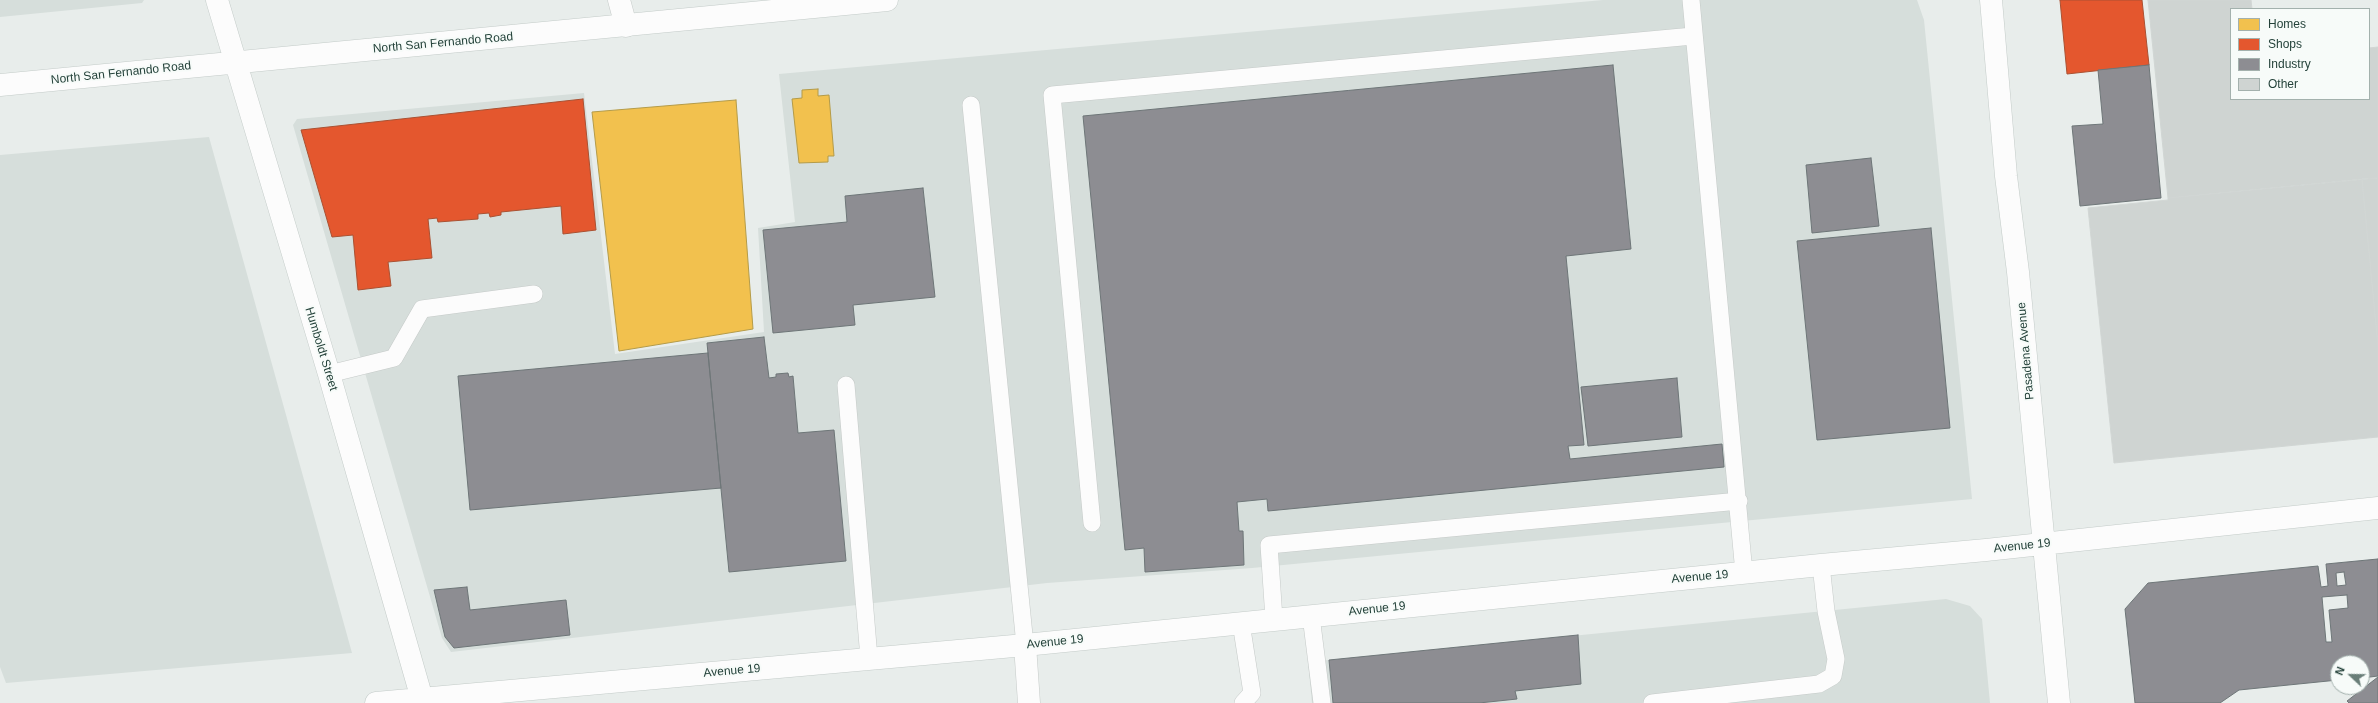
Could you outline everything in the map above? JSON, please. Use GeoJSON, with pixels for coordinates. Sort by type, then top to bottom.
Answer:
{"type":"FeatureCollection","features":[{"type":"Feature","properties":{"kind":"street","name":"Humboldt Street"},"geometry":{"type":"LineString","coordinates":[[217,0],[234,62],[329,374],[422,699]]}},
{"type":"Feature","properties":{"kind":"street"},"geometry":{"type":"LineString","coordinates":[[619,0],[626,26]]}},
{"type":"Feature","properties":{"kind":"street","name":"North San Fernando Road"},"geometry":{"type":"LineString","coordinates":[[0,85],[887,0]]}},
{"type":"Feature","properties":{"kind":"street","name":"Pasadena Avenue"},"geometry":{"type":"LineString","coordinates":[[1991,0],[2006,176],[2018,272],[2059,703]]}},
{"type":"Feature","properties":{"kind":"street","name":"Avenue 19"},"geometry":{"type":"LineString","coordinates":[[376,703],[1025,645],[1274,619],[2044,544],[2378,508]]}},
{"type":"Feature","properties":{"kind":"street"},"geometry":{"type":"LineString","coordinates":[[1025,645],[1029,703]]}},
{"type":"Feature","properties":{"kind":"lane"},"geometry":{"type":"LineString","coordinates":[[1691,0],[1693,36],[1739,500],[1744,573]]}},
{"type":"Feature","properties":{"kind":"lane"},"geometry":{"type":"LineString","coordinates":[[1092,523],[1052,95],[1693,36]]}},
{"type":"Feature","properties":{"kind":"lane"},"geometry":{"type":"LineString","coordinates":[[971,105],[1025,645]]}},
{"type":"Feature","properties":{"kind":"lane"},"geometry":{"type":"LineString","coordinates":[[329,374],[394,358],[422,309],[534,294]]}},
{"type":"Feature","properties":{"kind":"lane"},"geometry":{"type":"LineString","coordinates":[[846,385],[869,658]]}},
{"type":"Feature","properties":{"kind":"lane"},"geometry":{"type":"LineString","coordinates":[[1274,619],[1270,546],[1739,500]]}},
{"type":"Feature","properties":{"kind":"lane"},"geometry":{"type":"LineString","coordinates":[[1652,703],[1698,700],[1819,684],[1833,676],[1836,659],[1826,611],[1821,565]]}},
{"type":"Feature","properties":{"kind":"lane"},"geometry":{"type":"LineString","coordinates":[[1311,616],[1322,703]]}},
{"type":"Feature","properties":{"kind":"lane"},"geometry":{"type":"LineString","coordinates":[[1241,623],[1251,700]]}},
{"type":"Feature","properties":{"kind":"shaded area"},"geometry":{"type":"Polygon","coordinates":[[[0,0],[144,0],[142,3],[0,17],[0,0]]]}},
{"type":"Feature","properties":{"kind":"shaded area"},"geometry":{"type":"Polygon","coordinates":[[[1603,0],[1917,0],[1924,20],[1972,499],[1252,568],[1047,583],[451,652],[442,638],[293,125],[297,119],[584,93],[615,354],[764,332],[758,228],[795,222],[779,74],[1603,0]]]}},
{"type":"Feature","properties":{"kind":"shaded area"},"geometry":{"type":"Polygon","coordinates":[[[209,137],[352,653],[6,683],[0,667],[0,155],[209,137]]]}},
{"type":"Feature","properties":{"kind":"shaded area"},"geometry":{"type":"Polygon","coordinates":[[[1946,599],[1970,606],[1982,619],[1990,703],[1312,703],[1308,662],[1946,599]]]}},
{"type":"Feature","properties":{"kind":"building: Homes"},"geometry":{"type":"Polygon","coordinates":[[[818,89],[818,96],[829,95],[834,156],[828,156],[828,162],[799,163],[792,99],[802,98],[802,90],[818,89]]]}},
{"type":"Feature","properties":{"kind":"building: Homes"},"geometry":{"type":"Polygon","coordinates":[[[736,100],[753,329],[619,351],[592,112],[736,100]]]}},
{"type":"Feature","properties":{"kind":"building: Shops"},"geometry":{"type":"Polygon","coordinates":[[[2060,0],[2142,0],[2149,65],[2067,74],[2060,0]]]}},
{"type":"Feature","properties":{"kind":"building: Shops"},"geometry":{"type":"Polygon","coordinates":[[[583,99],[596,230],[563,234],[561,206],[501,212],[501,215],[490,217],[489,213],[478,214],[478,219],[438,222],[437,218],[428,219],[432,258],[388,262],[391,286],[358,290],[353,235],[332,237],[301,130],[583,99]]]}},
{"type":"Feature","properties":{"kind":"building: Industry"},"geometry":{"type":"Polygon","coordinates":[[[1613,65],[1631,249],[1566,256],[1584,445],[1568,446],[1570,459],[1722,444],[1724,467],[1268,511],[1267,499],[1237,502],[1239,531],[1243,531],[1244,565],[1145,572],[1144,548],[1125,550],[1083,116],[1613,65]]]}},
{"type":"Feature","properties":{"kind":"building: Industry"},"geometry":{"type":"Polygon","coordinates":[[[2149,65],[2161,198],[2080,206],[2072,126],[2103,124],[2098,70],[2149,65]]]}},
{"type":"Feature","properties":{"kind":"building: Industry"},"geometry":{"type":"Polygon","coordinates":[[[1871,158],[1879,226],[1812,233],[1806,165],[1871,158]]]}},
{"type":"Feature","properties":{"kind":"building: Industry"},"geometry":{"type":"Polygon","coordinates":[[[923,188],[935,297],[853,305],[855,325],[773,333],[763,230],[847,222],[845,196],[923,188]]]}},
{"type":"Feature","properties":{"kind":"building: Industry"},"geometry":{"type":"Polygon","coordinates":[[[1931,228],[1950,428],[1817,440],[1797,241],[1931,228]]]}},
{"type":"Feature","properties":{"kind":"building: Industry"},"geometry":{"type":"Polygon","coordinates":[[[764,337],[769,378],[776,377],[776,374],[788,373],[789,377],[793,376],[798,433],[834,430],[846,561],[729,572],[707,343],[764,337]]]}},
{"type":"Feature","properties":{"kind":"building: Industry"},"geometry":{"type":"Polygon","coordinates":[[[708,353],[721,488],[470,510],[458,376],[708,353]]]}},
{"type":"Feature","properties":{"kind":"building: Industry"},"geometry":{"type":"Polygon","coordinates":[[[1677,378],[1682,437],[1588,446],[1581,387],[1677,378]]]}},
{"type":"Feature","properties":{"kind":"building: Industry"},"geometry":{"type":"Polygon","coordinates":[[[2378,559],[2378,676],[2370,677],[2370,655],[2330,655],[2330,681],[2239,690],[2220,703],[2135,703],[2125,609],[2148,583],[2318,566],[2321,587],[2328,586],[2326,564],[2378,559]],[[2344,572],[2336,573],[2337,586],[2346,585],[2344,572]],[[2347,595],[2322,597],[2326,642],[2332,642],[2329,610],[2348,608],[2347,595]]]}},
{"type":"Feature","properties":{"kind":"building: Industry"},"geometry":{"type":"Polygon","coordinates":[[[467,587],[470,610],[566,600],[570,635],[454,648],[445,637],[434,590],[467,587]]]}},
{"type":"Feature","properties":{"kind":"building: Industry"},"geometry":{"type":"Polygon","coordinates":[[[1578,635],[1581,684],[1515,691],[1517,699],[1479,703],[1333,703],[1329,660],[1578,635]]]}},
{"type":"Feature","properties":{"kind":"building: Industry"},"geometry":{"type":"Polygon","coordinates":[[[2378,677],[2378,703],[2349,703],[2347,701],[2355,695],[2370,695],[2370,683],[2378,677]]]}},
{"type":"Feature","properties":{"kind":"building: Other"},"geometry":{"type":"Polygon","coordinates":[[[2148,0],[2251,0],[2252,8],[2230,8],[2230,100],[2370,100],[2370,48],[2378,47],[2378,178],[2168,198],[2148,0]]]}},
{"type":"Feature","properties":{"kind":"building: Other"},"geometry":{"type":"Polygon","coordinates":[[[2378,178],[2378,346],[2362,179],[2378,178]]]}},
{"type":"Feature","properties":{"kind":"building: Other"},"geometry":{"type":"Polygon","coordinates":[[[2362,179],[2378,346],[2378,437],[2114,463],[2088,208],[2168,200],[2168,198],[2362,179]]]}}]}
